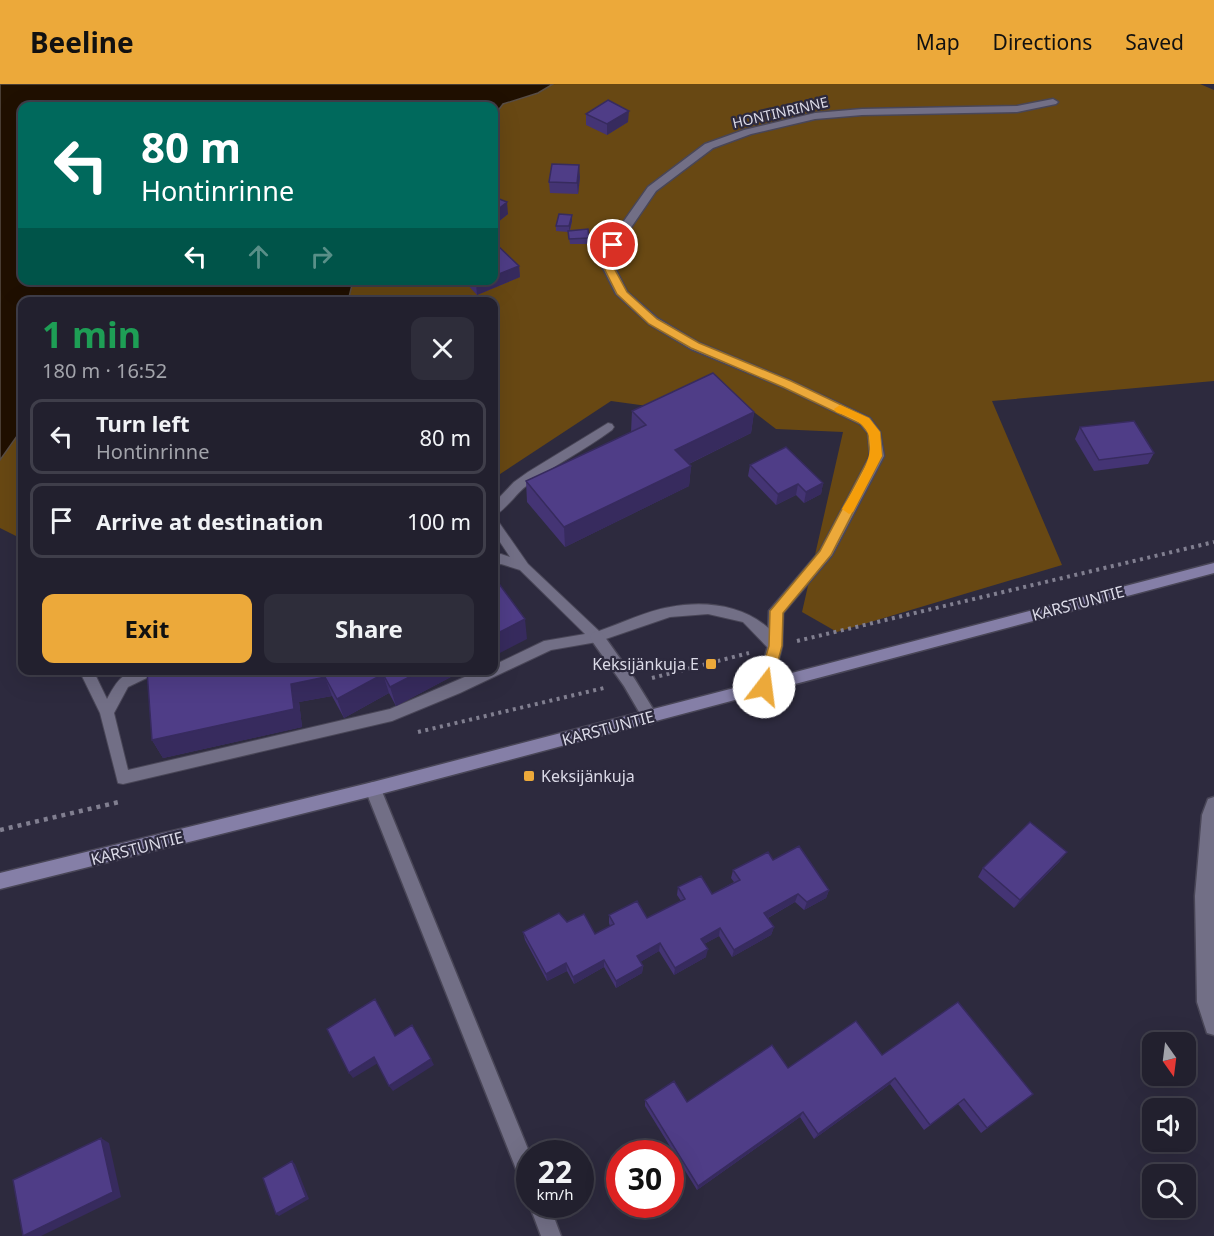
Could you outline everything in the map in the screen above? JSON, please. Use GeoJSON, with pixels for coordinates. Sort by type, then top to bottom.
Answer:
{"type":"FeatureCollection","features":[{"type":"Feature","properties":{"kind":"street","name":"HONTINRINNE"},"geometry":{"type":"LineString","coordinates":[[764,687],[776,646],[776,611],[825,555],[876,456],[874,432],[865,421],[787,384],[695,346],[653,321],[622,294],[609,268],[613,245],[652,189],[709,146],[748,132],[815,116],[1017,109],[1053,102]]}},
{"type":"Feature","properties":{"kind":"street","name":"KARSTUNTIE"},"geometry":{"type":"LineString","coordinates":[[0,881],[373,789],[1214,568]]}},
{"type":"Feature","properties":{"kind":"street"},"geometry":{"type":"LineString","coordinates":[[597,637],[629,682],[650,717]]}},
{"type":"Feature","properties":{"kind":"street"},"geometry":{"type":"LineString","coordinates":[[373,789],[516,1144]]}},
{"type":"Feature","properties":{"kind":"street"},"geometry":{"type":"LineString","coordinates":[[1214,804],[1210,815],[1204,896],[1206,1002],[1214,1026]]}},
{"type":"Feature","properties":{"kind":"street"},"geometry":{"type":"LineString","coordinates":[[544,1218],[551,1236]]}},
{"type":"Feature","properties":{"kind":"lane"},"geometry":{"type":"LineString","coordinates":[[498,505],[502,499],[536,471],[592,440],[608,427]]}},
{"type":"Feature","properties":{"kind":"lane"},"geometry":{"type":"LineString","coordinates":[[498,530],[524,567],[597,637]]}},
{"type":"Feature","properties":{"kind":"lane"},"geometry":{"type":"LineString","coordinates":[[498,559],[524,567]]}},
{"type":"Feature","properties":{"kind":"lane"},"geometry":{"type":"LineString","coordinates":[[498,669],[549,645],[597,637],[670,612],[708,609],[747,618],[776,646]]}},
{"type":"Feature","properties":{"kind":"lane"},"geometry":{"type":"LineString","coordinates":[[88,675],[107,713],[123,778],[392,715],[486,675]]}},
{"type":"Feature","properties":{"kind":"lane"},"geometry":{"type":"LineString","coordinates":[[107,713],[123,683],[140,675]]}},
{"type":"Feature","properties":{"kind":"shaded area"},"geometry":{"type":"Polygon","coordinates":[[[0,84],[553,84],[538,93],[503,104],[498,111],[498,102],[18,102],[18,285],[352,285],[349,297],[18,297],[18,435],[0,460],[0,84]]]}},
{"type":"Feature","properties":{"kind":"shaded area"},"geometry":{"type":"Polygon","coordinates":[[[553,84],[1200,84],[1214,90],[1214,381],[992,401],[1062,565],[837,632],[802,612],[843,432],[776,429],[717,384],[662,408],[611,401],[498,475],[498,297],[349,297],[352,285],[498,285],[498,111],[503,104],[538,93],[553,84]]]}},
{"type":"Feature","properties":{"kind":"shaded area"},"geometry":{"type":"Polygon","coordinates":[[[18,435],[18,537],[0,528],[0,460],[18,435]]]}},
{"type":"Feature","properties":{"kind":"building"},"geometry":{"type":"Polygon","coordinates":[[[608,100],[629,111],[607,124],[586,114],[608,100]]]}},
{"type":"Feature","properties":{"kind":"building"},"geometry":{"type":"Polygon","coordinates":[[[552,164],[579,165],[577,183],[549,182],[552,164]]]}},
{"type":"Feature","properties":{"kind":"building"},"geometry":{"type":"Polygon","coordinates":[[[498,199],[507,202],[498,209],[498,199]]]}},
{"type":"Feature","properties":{"kind":"building"},"geometry":{"type":"Polygon","coordinates":[[[559,214],[572,215],[569,226],[556,226],[559,214]]]}},
{"type":"Feature","properties":{"kind":"building"},"geometry":{"type":"Polygon","coordinates":[[[588,229],[589,238],[569,239],[568,231],[588,229]]]}},
{"type":"Feature","properties":{"kind":"building"},"geometry":{"type":"Polygon","coordinates":[[[498,246],[519,266],[498,274],[498,246]]]}},
{"type":"Feature","properties":{"kind":"building"},"geometry":{"type":"Polygon","coordinates":[[[713,373],[754,412],[675,450],[691,466],[564,527],[526,481],[646,425],[632,411],[713,373]]]}},
{"type":"Feature","properties":{"kind":"building"},"geometry":{"type":"Polygon","coordinates":[[[1134,421],[1154,453],[1099,460],[1080,427],[1134,421]]]}},
{"type":"Feature","properties":{"kind":"building"},"geometry":{"type":"Polygon","coordinates":[[[786,447],[823,483],[806,492],[798,484],[778,494],[750,465],[786,447]]]}},
{"type":"Feature","properties":{"kind":"building"},"geometry":{"type":"Polygon","coordinates":[[[498,582],[525,619],[498,633],[498,582]]]}},
{"type":"Feature","properties":{"kind":"building"},"geometry":{"type":"Polygon","coordinates":[[[147,675],[381,675],[337,699],[325,677],[291,684],[294,709],[152,740],[147,675]]]}},
{"type":"Feature","properties":{"kind":"building"},"geometry":{"type":"Polygon","coordinates":[[[384,675],[413,675],[390,687],[384,675]]]}},
{"type":"Feature","properties":{"kind":"building"},"geometry":{"type":"Polygon","coordinates":[[[1030,822],[1067,852],[1020,900],[983,868],[1030,822]]]}},
{"type":"Feature","properties":{"kind":"building"},"geometry":{"type":"Polygon","coordinates":[[[799,846],[829,890],[807,902],[798,894],[764,913],[774,927],[734,950],[720,928],[701,939],[708,949],[675,968],[660,943],[637,956],[643,966],[616,981],[604,960],[573,977],[566,963],[546,974],[523,932],[559,913],[567,922],[584,914],[595,934],[614,924],[609,915],[637,901],[647,918],[685,899],[678,887],[701,876],[712,894],[740,880],[733,870],[768,852],[773,860],[799,846]]]}},
{"type":"Feature","properties":{"kind":"building"},"geometry":{"type":"Polygon","coordinates":[[[375,999],[395,1036],[412,1025],[431,1059],[389,1086],[374,1057],[349,1073],[327,1029],[375,999]]]}},
{"type":"Feature","properties":{"kind":"building"},"geometry":{"type":"Polygon","coordinates":[[[958,1002],[1033,1094],[987,1128],[964,1099],[930,1125],[895,1078],[818,1134],[803,1112],[698,1186],[684,1163],[684,1140],[670,1140],[645,1100],[674,1081],[687,1102],[772,1045],[788,1068],[856,1021],[882,1055],[958,1002]]]}},
{"type":"Feature","properties":{"kind":"building"},"geometry":{"type":"Polygon","coordinates":[[[101,1138],[113,1192],[23,1236],[13,1180],[101,1138]]]}},
{"type":"Feature","properties":{"kind":"building"},"geometry":{"type":"Polygon","coordinates":[[[292,1161],[306,1197],[276,1214],[263,1178],[292,1161]]]}},
{"type":"Feature","properties":{"kind":"slow traffic"},"geometry":{"type":"LineString","coordinates":[[840,409],[865,421],[874,432],[876,456],[849,509]]}},
{"type":"Feature","properties":{"kind":"place","name":"Keksijänkuja E"},"geometry":{"type":"Point","coordinates":[711,664]}},
{"type":"Feature","properties":{"kind":"place","name":"Keksijänkuja"},"geometry":{"type":"Point","coordinates":[529,776]}},
{"type":"Feature","properties":{"kind":"route"},"geometry":{"type":"LineString","coordinates":[[613,245],[609,268],[622,294],[653,321],[695,346],[787,384],[865,421],[874,432],[876,456],[825,555],[776,611],[776,646],[764,687]]}}]}
